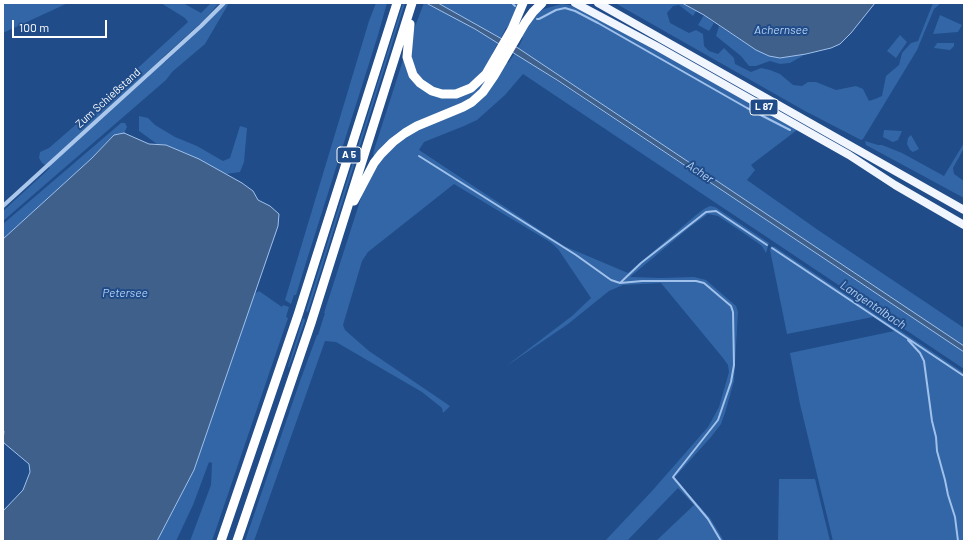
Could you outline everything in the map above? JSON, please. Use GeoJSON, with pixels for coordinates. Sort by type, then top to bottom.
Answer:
{"type":"FeatureCollection","features":[{"type":"Feature","properties":{"kind":"highway","name":"A 5"},"geometry":{"type":"LineString","coordinates":[[221,541],[298,315],[397,3]]}},
{"type":"Feature","properties":{"kind":"highway"},"geometry":{"type":"LineString","coordinates":[[344,218],[371,168],[380,154],[389,145],[410,130],[457,111],[472,102],[486,88],[513,35],[523,3]]}},
{"type":"Feature","properties":{"kind":"highway"},"geometry":{"type":"LineString","coordinates":[[513,35],[542,3]]}},
{"type":"Feature","properties":{"kind":"highway","name":"A 5"},"geometry":{"type":"LineString","coordinates":[[237,541],[290,385],[412,5]]}},
{"type":"Feature","properties":{"kind":"highway"},"geometry":{"type":"LineString","coordinates":[[412,5],[407,45],[408,60],[415,77],[429,90],[449,94],[459,93],[469,89],[478,83],[502,55]]}},
{"type":"Feature","properties":{"kind":"main road"},"geometry":{"type":"LineString","coordinates":[[539,3],[549,3]]}},
{"type":"Feature","properties":{"kind":"main road","name":"L 87"},"geometry":{"type":"LineString","coordinates":[[575,3],[656,46],[844,152],[900,189],[964,225]]}},
{"type":"Feature","properties":{"kind":"main road","name":"L 87"},"geometry":{"type":"LineString","coordinates":[[598,3],[964,210]]}},
{"type":"Feature","properties":{"kind":"street","name":"Zum Schießstand"},"geometry":{"type":"LineString","coordinates":[[3,206],[201,26],[224,3]]}},
{"type":"Feature","properties":{"kind":"shaded area"},"geometry":{"type":"Polygon","coordinates":[[[3,3],[68,3],[3,33],[3,3]]]}},
{"type":"Feature","properties":{"kind":"shaded area"},"geometry":{"type":"Polygon","coordinates":[[[161,3],[183,3],[201,13],[211,3],[219,3],[204,20],[162,58],[165,62],[227,3],[229,3],[205,44],[172,72],[166,80],[3,221],[3,211],[50,168],[42,163],[39,158],[40,152],[49,148],[80,121],[188,22],[185,18],[161,3]]]}},
{"type":"Feature","properties":{"kind":"shaded area"},"geometry":{"type":"Polygon","coordinates":[[[376,3],[387,3],[296,295],[294,295],[291,304],[285,300],[369,21],[376,3]]]}},
{"type":"Feature","properties":{"kind":"shaded area"},"geometry":{"type":"Polygon","coordinates":[[[403,3],[405,3],[308,312],[306,311],[403,3]]]}},
{"type":"Feature","properties":{"kind":"shaded area"},"geometry":{"type":"Polygon","coordinates":[[[424,3],[454,17],[498,43],[492,54],[494,55],[479,78],[461,90],[436,90],[419,78],[410,60],[414,29],[424,3]]]}},
{"type":"Feature","properties":{"kind":"shaded area"},"geometry":{"type":"Polygon","coordinates":[[[438,3],[520,3],[508,28],[506,28],[501,38],[438,3]]]}},
{"type":"Feature","properties":{"kind":"shaded area"},"geometry":{"type":"Polygon","coordinates":[[[615,3],[682,3],[696,11],[693,16],[679,5],[673,6],[667,13],[670,23],[689,33],[696,30],[703,34],[704,46],[709,51],[718,54],[724,48],[734,58],[735,64],[751,72],[761,68],[770,70],[780,74],[793,85],[802,86],[808,82],[816,82],[836,90],[856,86],[863,89],[869,101],[882,96],[886,76],[899,65],[902,53],[911,43],[918,41],[933,3],[941,3],[934,9],[917,50],[861,140],[805,111],[615,3]]]}},
{"type":"Feature","properties":{"kind":"shaded area"},"geometry":{"type":"Polygon","coordinates":[[[561,4],[569,5],[623,31],[797,130],[751,165],[755,170],[747,180],[818,230],[964,328],[964,346],[518,48],[531,21],[539,12],[561,4]]]}},
{"type":"Feature","properties":{"kind":"shaded area"},"geometry":{"type":"Polygon","coordinates":[[[704,15],[714,23],[709,31],[698,25],[704,15]]]}},
{"type":"Feature","properties":{"kind":"shaded area"},"geometry":{"type":"Polygon","coordinates":[[[940,15],[962,25],[958,32],[933,34],[940,15]]]}},
{"type":"Feature","properties":{"kind":"shaded area"},"geometry":{"type":"Polygon","coordinates":[[[719,26],[756,50],[780,58],[806,54],[790,63],[780,64],[770,61],[756,66],[749,66],[741,56],[716,36],[719,26]]]}},
{"type":"Feature","properties":{"kind":"shaded area"},"geometry":{"type":"Polygon","coordinates":[[[900,35],[907,42],[896,58],[887,51],[900,35]]]}},
{"type":"Feature","properties":{"kind":"shaded area"},"geometry":{"type":"Polygon","coordinates":[[[937,43],[954,43],[954,46],[950,50],[934,48],[937,43]]]}},
{"type":"Feature","properties":{"kind":"shaded area"},"geometry":{"type":"Polygon","coordinates":[[[515,53],[964,352],[964,369],[523,74],[505,95],[477,120],[424,142],[419,150],[564,246],[628,273],[696,215],[710,206],[715,207],[769,243],[766,253],[762,246],[748,236],[718,216],[708,214],[630,277],[694,277],[706,280],[736,306],[738,312],[734,381],[725,413],[721,424],[711,437],[675,477],[675,479],[710,518],[724,541],[656,541],[694,505],[678,488],[627,541],[605,541],[652,491],[708,427],[719,407],[729,372],[728,365],[723,358],[661,283],[623,285],[609,291],[568,324],[505,367],[572,316],[591,298],[558,249],[550,242],[454,184],[368,252],[362,261],[343,325],[345,330],[369,351],[450,406],[443,413],[442,408],[422,392],[336,342],[325,341],[254,541],[245,541],[300,381],[318,335],[364,189],[380,159],[406,135],[460,112],[507,62],[508,63],[515,53]]]}},
{"type":"Feature","properties":{"kind":"shaded area"},"geometry":{"type":"Polygon","coordinates":[[[403,60],[405,61],[407,68],[445,97],[488,75],[485,84],[473,96],[375,156],[373,155],[374,150],[403,60]]]}},
{"type":"Feature","properties":{"kind":"shaded area"},"geometry":{"type":"Polygon","coordinates":[[[139,116],[148,118],[155,125],[175,137],[197,146],[223,161],[230,158],[240,126],[247,128],[244,162],[240,172],[226,174],[199,159],[166,145],[157,144],[139,131],[139,116]]]}},
{"type":"Feature","properties":{"kind":"shaded area"},"geometry":{"type":"Polygon","coordinates":[[[121,123],[125,123],[127,127],[124,133],[114,135],[92,158],[3,239],[3,224],[121,123]]]}},
{"type":"Feature","properties":{"kind":"shaded area"},"geometry":{"type":"Polygon","coordinates":[[[884,130],[902,131],[898,140],[893,142],[883,137],[884,130]]]}},
{"type":"Feature","properties":{"kind":"shaded area"},"geometry":{"type":"Polygon","coordinates":[[[911,135],[919,149],[913,152],[907,144],[908,138],[911,135]]]}},
{"type":"Feature","properties":{"kind":"shaded area"},"geometry":{"type":"Polygon","coordinates":[[[865,141],[882,145],[902,153],[944,176],[964,143],[964,148],[953,168],[954,174],[964,181],[964,198],[866,145],[865,141]]]}},
{"type":"Feature","properties":{"kind":"shaded area"},"geometry":{"type":"Polygon","coordinates":[[[771,246],[775,247],[964,373],[964,541],[833,541],[800,404],[790,353],[894,331],[873,317],[787,334],[770,250],[771,246]]]}},
{"type":"Feature","properties":{"kind":"shaded area"},"geometry":{"type":"Polygon","coordinates":[[[259,291],[282,307],[283,305],[289,307],[286,317],[288,318],[212,541],[190,541],[211,485],[212,463],[209,462],[193,505],[176,541],[157,541],[194,470],[254,294],[259,291]]]}},
{"type":"Feature","properties":{"kind":"shaded area"},"geometry":{"type":"Polygon","coordinates":[[[303,318],[305,320],[288,367],[303,318]]]}},
{"type":"Feature","properties":{"kind":"shaded area"},"geometry":{"type":"Polygon","coordinates":[[[779,479],[815,479],[830,541],[778,541],[779,479]]]}},
{"type":"Feature","properties":{"kind":"water","name":"Acher"},"geometry":{"type":"Polygon","coordinates":[[[426,3],[438,3],[518,48],[964,346],[964,352],[557,80],[475,29],[426,3]]]}},
{"type":"Feature","properties":{"kind":"water","name":"Achernsee"},"geometry":{"type":"Polygon","coordinates":[[[682,3],[875,3],[851,33],[840,44],[831,48],[806,54],[780,58],[769,56],[756,50],[704,15],[682,3]]]}},
{"type":"Feature","properties":{"kind":"water","name":"Petersee"},"geometry":{"type":"Polygon","coordinates":[[[124,133],[149,144],[166,145],[199,159],[242,183],[253,191],[258,200],[270,206],[279,214],[278,226],[194,470],[157,541],[3,541],[3,511],[23,490],[30,472],[29,464],[3,441],[3,239],[92,158],[114,135],[124,133]]]}},
{"type":"Feature","properties":{"kind":"waterway"},"geometry":{"type":"LineString","coordinates":[[512,3],[515,6]]}},
{"type":"Feature","properties":{"kind":"waterway"},"geometry":{"type":"LineString","coordinates":[[537,19],[556,10],[565,8],[575,11],[747,108],[790,130]]}},
{"type":"Feature","properties":{"kind":"waterway"},"geometry":{"type":"LineString","coordinates":[[419,156],[576,255],[611,280],[620,283],[642,281],[696,281],[704,283],[731,306],[733,312],[734,365],[731,382],[718,420],[673,477],[708,519],[721,541]]}},
{"type":"Feature","properties":{"kind":"waterway","name":"Langentalbach"},"geometry":{"type":"LineString","coordinates":[[620,283],[641,263],[706,212],[716,211],[767,245]]}},
{"type":"Feature","properties":{"kind":"waterway","name":"Langentalbach"},"geometry":{"type":"LineString","coordinates":[[772,248],[964,376]]}},
{"type":"Feature","properties":{"kind":"waterway"},"geometry":{"type":"LineString","coordinates":[[908,340],[920,353],[924,361],[937,451],[955,517],[958,541]]}}]}
